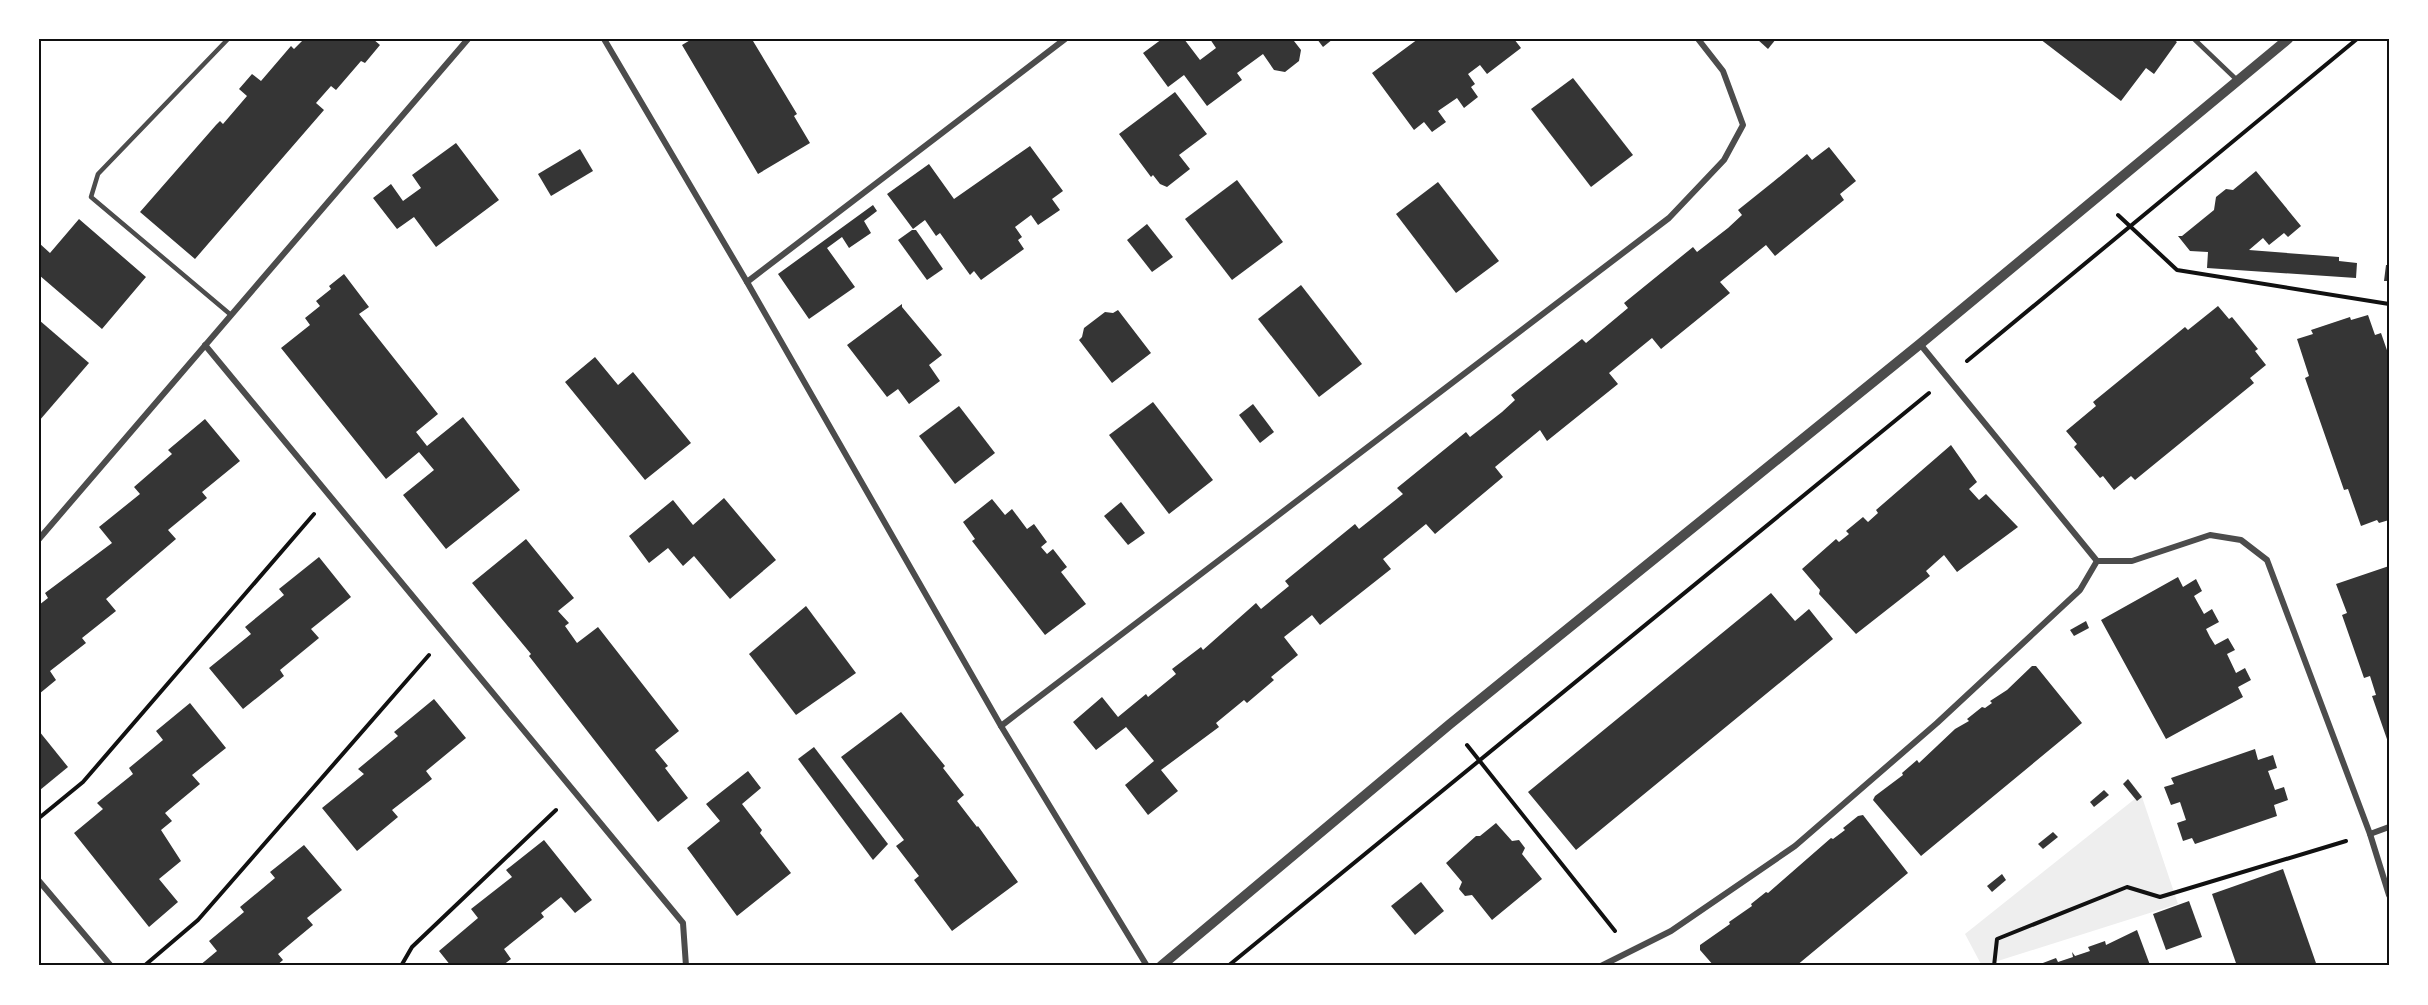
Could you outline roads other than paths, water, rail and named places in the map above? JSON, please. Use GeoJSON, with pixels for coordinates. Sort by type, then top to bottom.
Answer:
{"type":"FeatureCollection","features":[{"type":"Feature","properties":{"kind":"street"},"geometry":{"type":"LineString","coordinates":[[39,539],[468,39]]}},
{"type":"Feature","properties":{"kind":"street"},"geometry":{"type":"LineString","coordinates":[[604,39],[747,282],[1001,726],[1147,966]]}},
{"type":"Feature","properties":{"kind":"street"},"geometry":{"type":"LineString","coordinates":[[747,282],[1065,39]]}},
{"type":"Feature","properties":{"kind":"street"},"geometry":{"type":"LineString","coordinates":[[1001,726],[1669,218],[1725,160],[1743,125],[1723,71],[1698,39]]}},
{"type":"Feature","properties":{"kind":"street"},"geometry":{"type":"LineString","coordinates":[[1161,966],[1450,724],[1920,344],[2288,39]]}},
{"type":"Feature","properties":{"kind":"street"},"geometry":{"type":"LineString","coordinates":[[1920,344],[2097,561]]}},
{"type":"Feature","properties":{"kind":"street"},"geometry":{"type":"LineString","coordinates":[[205,345],[445,636],[576,790],[683,923],[686,966]]}},
{"type":"Feature","properties":{"kind":"street"},"geometry":{"type":"LineString","coordinates":[[2097,561],[2132,561],[2210,535],[2241,540],[2267,560],[2370,834],[2389,896]]}},
{"type":"Feature","properties":{"kind":"street"},"geometry":{"type":"LineString","coordinates":[[1601,966],[1671,931],[1795,846],[1937,723],[2080,590],[2097,561]]}},
{"type":"Feature","properties":{"kind":"street"},"geometry":{"type":"LineString","coordinates":[[2370,834],[2389,827]]}},
{"type":"Feature","properties":{"kind":"street"},"geometry":{"type":"LineString","coordinates":[[39,881],[111,966]]}},
{"type":"Feature","properties":{"kind":"lane"},"geometry":{"type":"LineString","coordinates":[[228,39],[98,174],[91,197],[231,315]]}},
{"type":"Feature","properties":{"kind":"lane"},"geometry":{"type":"LineString","coordinates":[[2194,39],[2238,81]]}}]}
